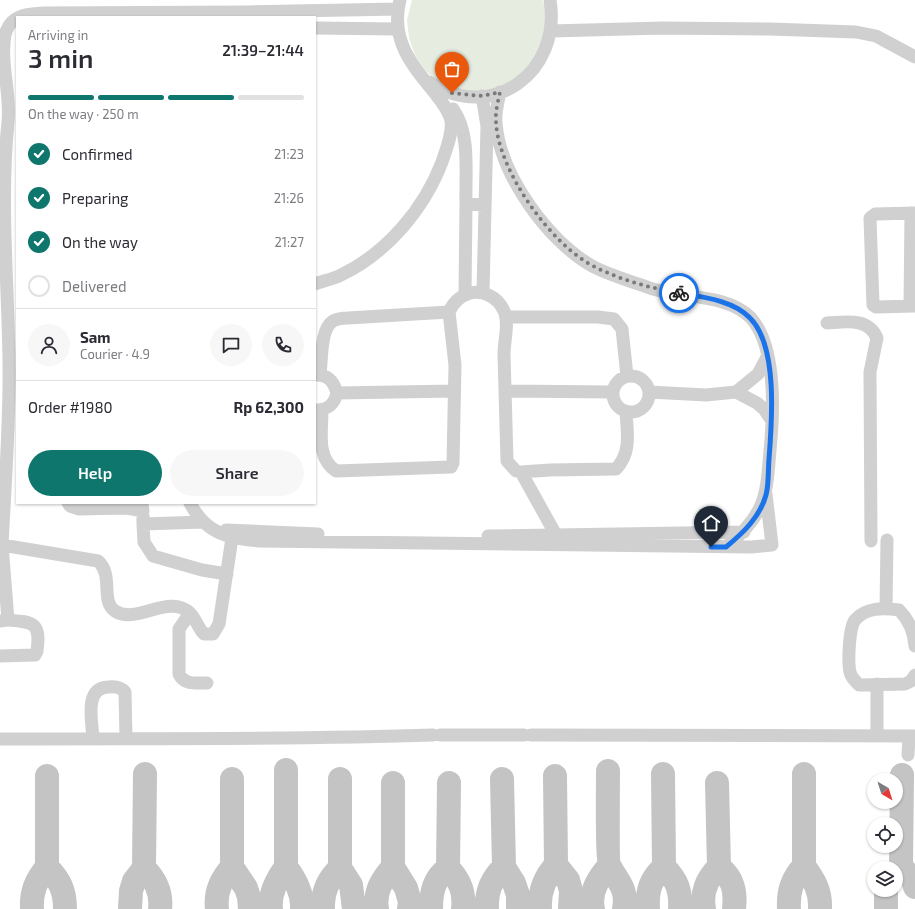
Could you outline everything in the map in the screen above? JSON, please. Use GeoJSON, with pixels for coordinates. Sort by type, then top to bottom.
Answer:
{"type":"FeatureCollection","features":[{"type":"Feature","properties":{"kind":"street"},"geometry":{"type":"LineString","coordinates":[[415,69],[425,79],[438,88],[452,93],[482,96],[500,92],[515,85],[528,75],[539,62],[547,47],[552,31],[550,0]]}},
{"type":"Feature","properties":{"kind":"street"},"geometry":{"type":"LineString","coordinates":[[21,16],[43,12],[246,12],[399,5],[398,29],[403,50],[415,69],[446,107],[451,122],[448,147],[435,179],[414,213],[388,242],[364,261],[340,275],[316,284]]}},
{"type":"Feature","properties":{"kind":"street"},"geometry":{"type":"LineString","coordinates":[[0,656],[30,656],[35,654],[37,651],[35,627],[32,624],[4,621],[1,545],[13,399],[9,355],[4,130],[4,58],[6,34],[10,24],[16,17]]}},
{"type":"Feature","properties":{"kind":"street"},"geometry":{"type":"LineString","coordinates":[[316,28],[398,29]]}},
{"type":"Feature","properties":{"kind":"street"},"geometry":{"type":"LineString","coordinates":[[552,31],[663,28],[770,29],[856,32],[876,36],[915,57]]}},
{"type":"Feature","properties":{"kind":"street"},"geometry":{"type":"LineString","coordinates":[[438,88],[461,124],[465,151],[465,294]]}},
{"type":"Feature","properties":{"kind":"street"},"geometry":{"type":"LineString","coordinates":[[191,504],[207,525],[232,538],[259,541],[726,547],[772,545],[766,494],[772,421],[772,393],[765,342],[758,327],[749,317],[739,310],[722,302],[655,289],[623,278],[593,266],[567,248],[546,226],[525,199],[510,172],[499,142],[496,122],[500,92]]}},
{"type":"Feature","properties":{"kind":"street"},"geometry":{"type":"LineString","coordinates":[[482,96],[487,126],[483,292]]}},
{"type":"Feature","properties":{"kind":"street"},"geometry":{"type":"LineString","coordinates":[[4,130],[16,110]]}},
{"type":"Feature","properties":{"kind":"street"},"geometry":{"type":"LineString","coordinates":[[466,204],[484,205]]}},
{"type":"Feature","properties":{"kind":"street"},"geometry":{"type":"LineString","coordinates":[[913,213],[913,306],[876,307],[873,305],[870,218],[875,214],[913,213]]}},
{"type":"Feature","properties":{"kind":"street"},"geometry":{"type":"LineString","coordinates":[[448,312],[348,318],[333,322],[327,328],[318,375],[329,378],[335,385],[337,393],[332,405],[319,410],[322,447],[324,458],[328,466],[336,471],[449,468],[453,463],[454,357],[448,312],[452,305],[465,294],[483,292],[494,298],[499,303],[506,317],[504,356],[507,461],[516,471],[616,469],[625,457],[628,447],[626,411]]}},
{"type":"Feature","properties":{"kind":"street"},"geometry":{"type":"LineString","coordinates":[[506,317],[598,317],[614,319],[622,329],[627,376]]}},
{"type":"Feature","properties":{"kind":"street"},"geometry":{"type":"LineString","coordinates":[[827,323],[862,323],[870,327],[877,338],[870,372],[871,541]]}},
{"type":"Feature","properties":{"kind":"street"},"geometry":{"type":"LineString","coordinates":[[736,392],[758,374],[767,357]]}},
{"type":"Feature","properties":{"kind":"street"},"geometry":{"type":"LineString","coordinates":[[627,376],[637,376],[645,382],[649,392],[648,401],[642,408],[634,411],[626,411],[616,404],[613,392],[615,385],[620,379],[627,376]]}},
{"type":"Feature","properties":{"kind":"street"},"geometry":{"type":"LineString","coordinates":[[506,391],[613,392]]}},
{"type":"Feature","properties":{"kind":"street"},"geometry":{"type":"LineString","coordinates":[[337,393],[454,392]]}},
{"type":"Feature","properties":{"kind":"street"},"geometry":{"type":"LineString","coordinates":[[649,392],[699,394],[736,392],[757,403],[764,409],[772,421]]}},
{"type":"Feature","properties":{"kind":"street"},"geometry":{"type":"LineString","coordinates":[[521,472],[556,535]]}},
{"type":"Feature","properties":{"kind":"street"},"geometry":{"type":"LineString","coordinates":[[726,547],[744,532],[760,510],[766,494]]}},
{"type":"Feature","properties":{"kind":"street"},"geometry":{"type":"LineString","coordinates":[[69,504],[70,506],[79,509],[128,506],[143,507],[144,542],[153,556],[202,570],[227,574]]}},
{"type":"Feature","properties":{"kind":"street"},"geometry":{"type":"LineString","coordinates":[[143,524],[207,525],[392,536],[744,532]]}},
{"type":"Feature","properties":{"kind":"street"},"geometry":{"type":"LineString","coordinates":[[1,545],[98,561],[104,566],[107,574],[108,598],[110,606],[121,614],[140,613],[166,606],[190,613],[204,634],[213,634],[217,630],[232,538]]}},
{"type":"Feature","properties":{"kind":"street"},"geometry":{"type":"LineString","coordinates":[[886,609],[887,540]]}},
{"type":"Feature","properties":{"kind":"street"},"geometry":{"type":"LineString","coordinates":[[915,646],[914,635],[906,617],[899,610],[875,609],[864,613],[856,619],[852,626],[849,663],[851,674],[859,685],[905,684],[911,681],[915,675]]}},
{"type":"Feature","properties":{"kind":"street"},"geometry":{"type":"LineString","coordinates":[[190,613],[179,629],[179,674],[182,679],[187,682],[206,683]]}},
{"type":"Feature","properties":{"kind":"street"},"geometry":{"type":"LineString","coordinates":[[877,684],[877,736]]}},
{"type":"Feature","properties":{"kind":"street"},"geometry":{"type":"LineString","coordinates":[[93,738],[92,699],[95,692],[101,688],[109,687],[122,688],[125,692],[126,738]]}},
{"type":"Feature","properties":{"kind":"street"},"geometry":{"type":"LineString","coordinates":[[0,739],[328,738],[436,735],[912,736],[908,755]]}},
{"type":"Feature","properties":{"kind":"shaded area"},"geometry":{"type":"Polygon","coordinates":[[[412,0],[542,0],[546,9],[547,28],[535,62],[508,86],[473,93],[438,82],[425,70],[415,55],[409,38],[407,20],[412,0]]]}},
{"type":"Feature","properties":{"kind":"taxiway"},"geometry":{"type":"LineString","coordinates":[[286,770],[286,867],[293,877],[300,892],[302,909]]}},
{"type":"Feature","properties":{"kind":"taxiway"},"geometry":{"type":"LineString","coordinates":[[608,771],[609,862],[610,867],[622,886],[625,896],[624,909]]}},
{"type":"Feature","properties":{"kind":"taxiway"},"geometry":{"type":"LineString","coordinates":[[130,909],[131,891],[134,881],[144,868],[145,774]]}},
{"type":"Feature","properties":{"kind":"taxiway"},"geometry":{"type":"LineString","coordinates":[[648,909],[650,886],[655,876],[664,867],[663,774]]}},
{"type":"Feature","properties":{"kind":"taxiway"},"geometry":{"type":"LineString","coordinates":[[789,909],[790,891],[796,876],[804,866],[804,774]]}},
{"type":"Feature","properties":{"kind":"taxiway"},"geometry":{"type":"LineString","coordinates":[[32,909],[32,897],[35,886],[47,867],[47,776]]}},
{"type":"Feature","properties":{"kind":"taxiway"},"geometry":{"type":"LineString","coordinates":[[555,776],[556,865],[568,880],[571,891],[570,909]]}},
{"type":"Feature","properties":{"kind":"taxiway"},"geometry":{"type":"LineString","coordinates":[[232,779],[232,867],[246,888],[249,897],[250,909]]}},
{"type":"Feature","properties":{"kind":"taxiway"},"geometry":{"type":"LineString","coordinates":[[340,779],[340,868],[351,885],[354,909]]}},
{"type":"Feature","properties":{"kind":"taxiway"},"geometry":{"type":"LineString","coordinates":[[502,779],[504,867],[514,883],[518,895],[518,909]]}},
{"type":"Feature","properties":{"kind":"taxiway"},"geometry":{"type":"LineString","coordinates":[[393,783],[393,867],[406,888],[410,902],[409,909]]}},
{"type":"Feature","properties":{"kind":"taxiway"},"geometry":{"type":"LineString","coordinates":[[449,783],[448,868],[456,877],[461,887],[463,909]]}},
{"type":"Feature","properties":{"kind":"taxiway"},"geometry":{"type":"LineString","coordinates":[[717,783],[719,867],[728,876],[732,885],[734,891],[734,909]]}},
{"type":"Feature","properties":{"kind":"taxiway"},"geometry":{"type":"LineString","coordinates":[[902,809],[901,866],[913,880],[915,887]]}},
{"type":"Feature","properties":{"kind":"taxiway"},"geometry":{"type":"LineString","coordinates":[[540,909],[541,891],[545,880],[556,865]]}},
{"type":"Feature","properties":{"kind":"taxiway"},"geometry":{"type":"LineString","coordinates":[[593,909],[593,891],[601,875],[609,866]]}},
{"type":"Feature","properties":{"kind":"taxiway"},"geometry":{"type":"LineString","coordinates":[[804,866],[811,876],[818,891],[820,909]]}},
{"type":"Feature","properties":{"kind":"taxiway"},"geometry":{"type":"LineString","coordinates":[[47,867],[61,886],[65,909]]}},
{"type":"Feature","properties":{"kind":"taxiway"},"geometry":{"type":"LineString","coordinates":[[217,909],[217,897],[220,886],[232,867]]}},
{"type":"Feature","properties":{"kind":"taxiway"},"geometry":{"type":"LineString","coordinates":[[271,909],[271,897],[274,886],[286,867]]}},
{"type":"Feature","properties":{"kind":"taxiway"},"geometry":{"type":"LineString","coordinates":[[377,909],[376,903],[378,891],[385,876],[393,867]]}},
{"type":"Feature","properties":{"kind":"taxiway"},"geometry":{"type":"LineString","coordinates":[[487,909],[487,897],[490,886],[504,867]]}},
{"type":"Feature","properties":{"kind":"taxiway"},"geometry":{"type":"LineString","coordinates":[[664,867],[672,876],[679,891],[680,909]]}},
{"type":"Feature","properties":{"kind":"taxiway"},"geometry":{"type":"LineString","coordinates":[[704,909],[703,897],[706,886],[711,876],[719,867]]}},
{"type":"Feature","properties":{"kind":"taxiway"},"geometry":{"type":"LineString","coordinates":[[144,868],[159,892],[160,909]]}},
{"type":"Feature","properties":{"kind":"taxiway"},"geometry":{"type":"LineString","coordinates":[[323,909],[325,892],[329,882],[340,868]]}},
{"type":"Feature","properties":{"kind":"taxiway"},"geometry":{"type":"LineString","coordinates":[[431,909],[436,881],[448,868]]}},
{"type":"Feature","properties":{"kind":"taxiway"},"geometry":{"type":"LineString","coordinates":[[886,897],[886,909]]}},
{"type":"Feature","properties":{"kind":"way so far"},"geometry":{"type":"LineString","coordinates":[[452,93],[467,96],[482,96],[500,92],[496,122],[499,142],[510,172],[525,199],[546,226],[567,248],[593,266],[655,289],[679,293]]}},
{"type":"Feature","properties":{"kind":"route"},"geometry":{"type":"LineString","coordinates":[[679,293],[722,302],[739,310],[749,317],[758,327],[765,342],[772,393],[772,421],[766,494],[760,510],[744,532],[726,547],[711,547]]}}]}
